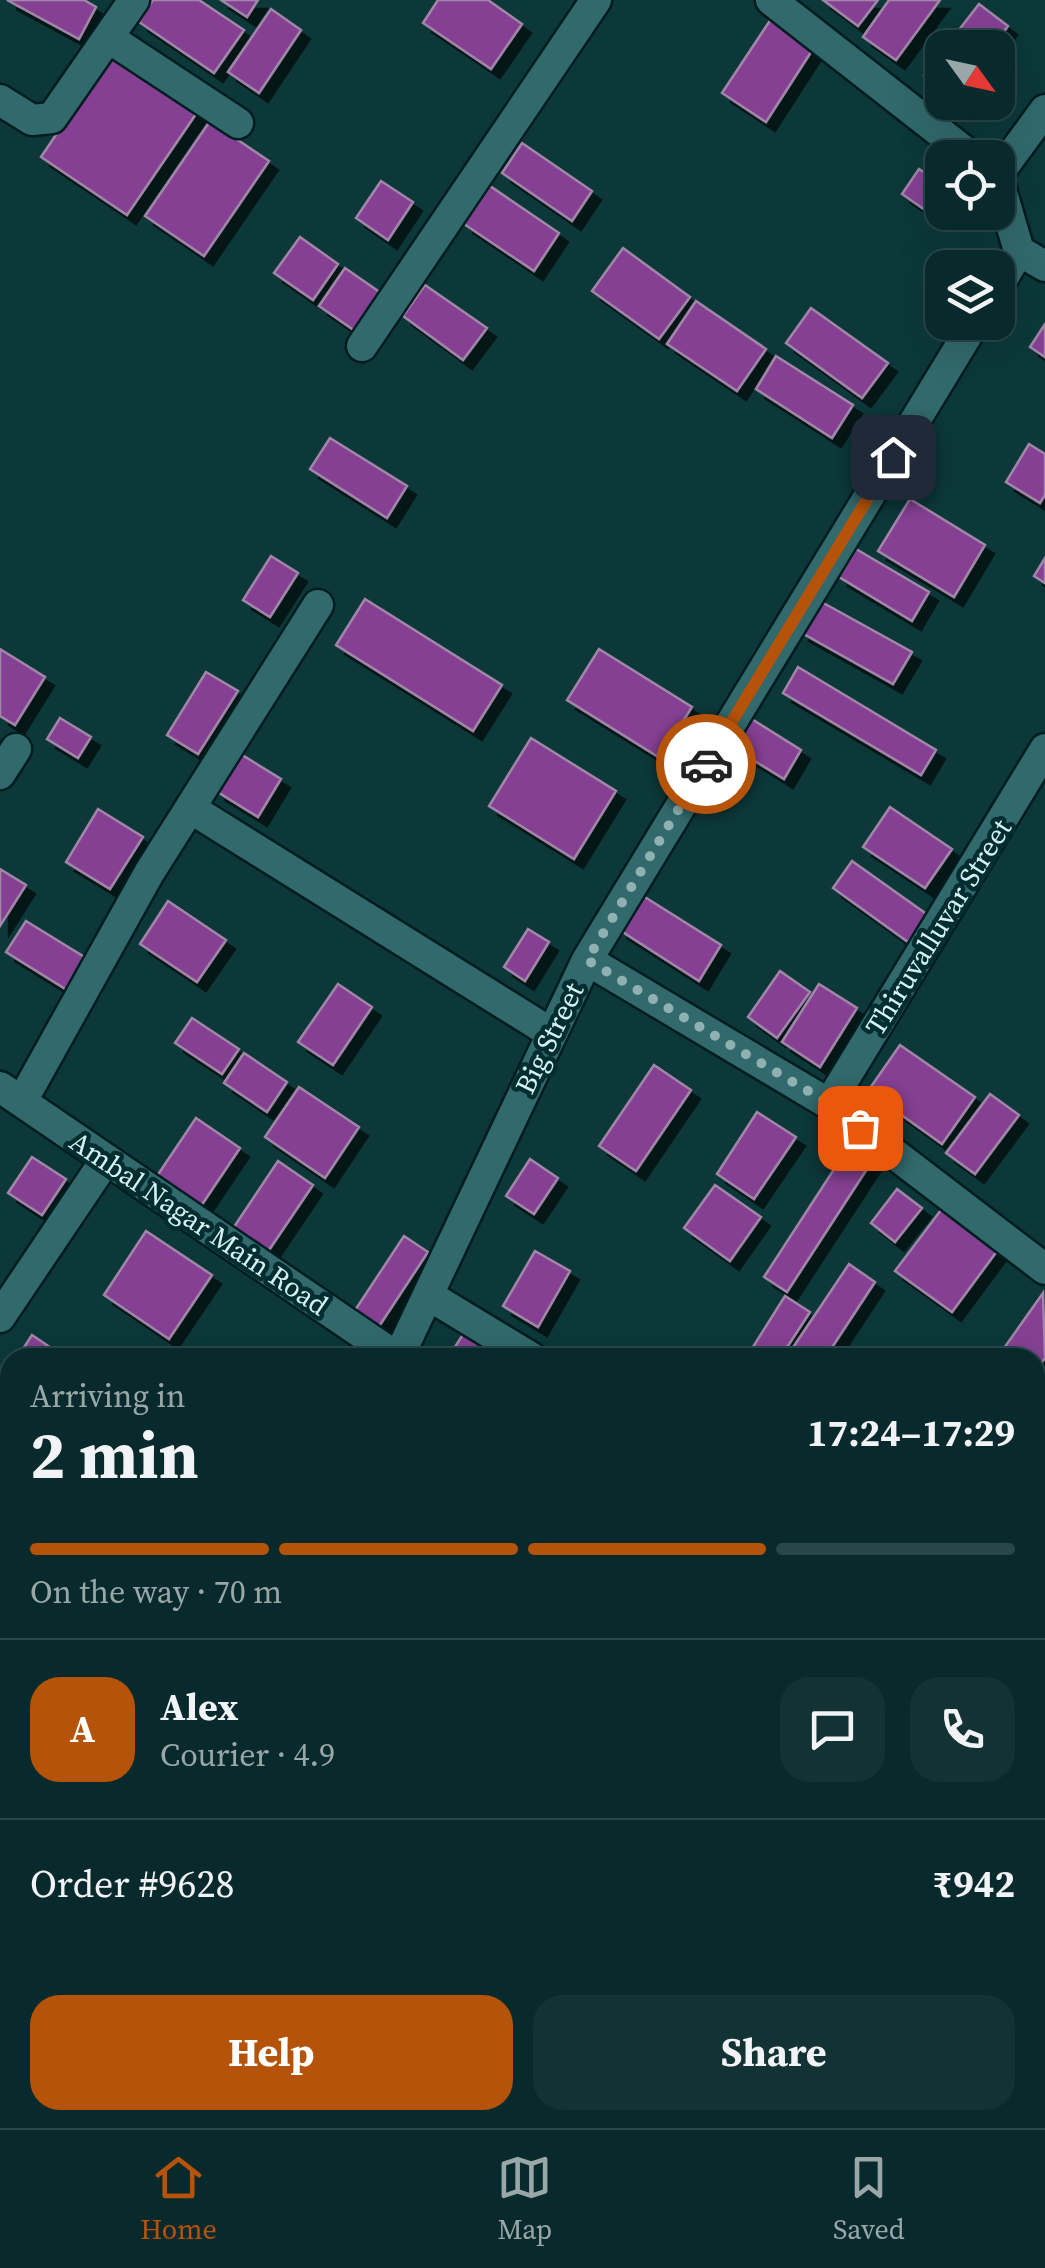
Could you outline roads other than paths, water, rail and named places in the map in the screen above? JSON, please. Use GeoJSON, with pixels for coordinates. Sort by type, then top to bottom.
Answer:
{"type":"FeatureCollection","features":[{"type":"Feature","properties":{"kind":"street"},"geometry":{"type":"LineString","coordinates":[[0,100],[32,120],[52,118],[134,0]]}},
{"type":"Feature","properties":{"kind":"street"},"geometry":{"type":"LineString","coordinates":[[362,346],[596,0]]}},
{"type":"Feature","properties":{"kind":"street"},"geometry":{"type":"LineString","coordinates":[[771,0],[950,140]]}},
{"type":"Feature","properties":{"kind":"street"},"geometry":{"type":"LineString","coordinates":[[109,38],[238,123]]}},
{"type":"Feature","properties":{"kind":"street"},"geometry":{"type":"LineString","coordinates":[[1015,153],[1045,110]]}},
{"type":"Feature","properties":{"kind":"street"},"geometry":{"type":"LineString","coordinates":[[1015,218],[1032,259]]}},
{"type":"Feature","properties":{"kind":"street","name":"Big Street"},"geometry":{"type":"LineString","coordinates":[[403,1348],[587,960],[964,340]]}},
{"type":"Feature","properties":{"kind":"street"},"geometry":{"type":"LineString","coordinates":[[11,1094],[318,605]]}},
{"type":"Feature","properties":{"kind":"street","name":"Thiruvalluvar Street"},"geometry":{"type":"LineString","coordinates":[[830,1104],[1045,750]]}},
{"type":"Feature","properties":{"kind":"street"},"geometry":{"type":"LineString","coordinates":[[190,808],[551,1033]]}},
{"type":"Feature","properties":{"kind":"street"},"geometry":{"type":"LineString","coordinates":[[587,960],[830,1104],[1045,1269]]}},
{"type":"Feature","properties":{"kind":"street","name":"Ambal Nagar Main Road"},"geometry":{"type":"LineString","coordinates":[[11,1094],[383,1348]]}},
{"type":"Feature","properties":{"kind":"street"},"geometry":{"type":"LineString","coordinates":[[0,1317],[106,1161]]}},
{"type":"Feature","properties":{"kind":"street"},"geometry":{"type":"LineString","coordinates":[[428,1296],[515,1348]]}}]}
